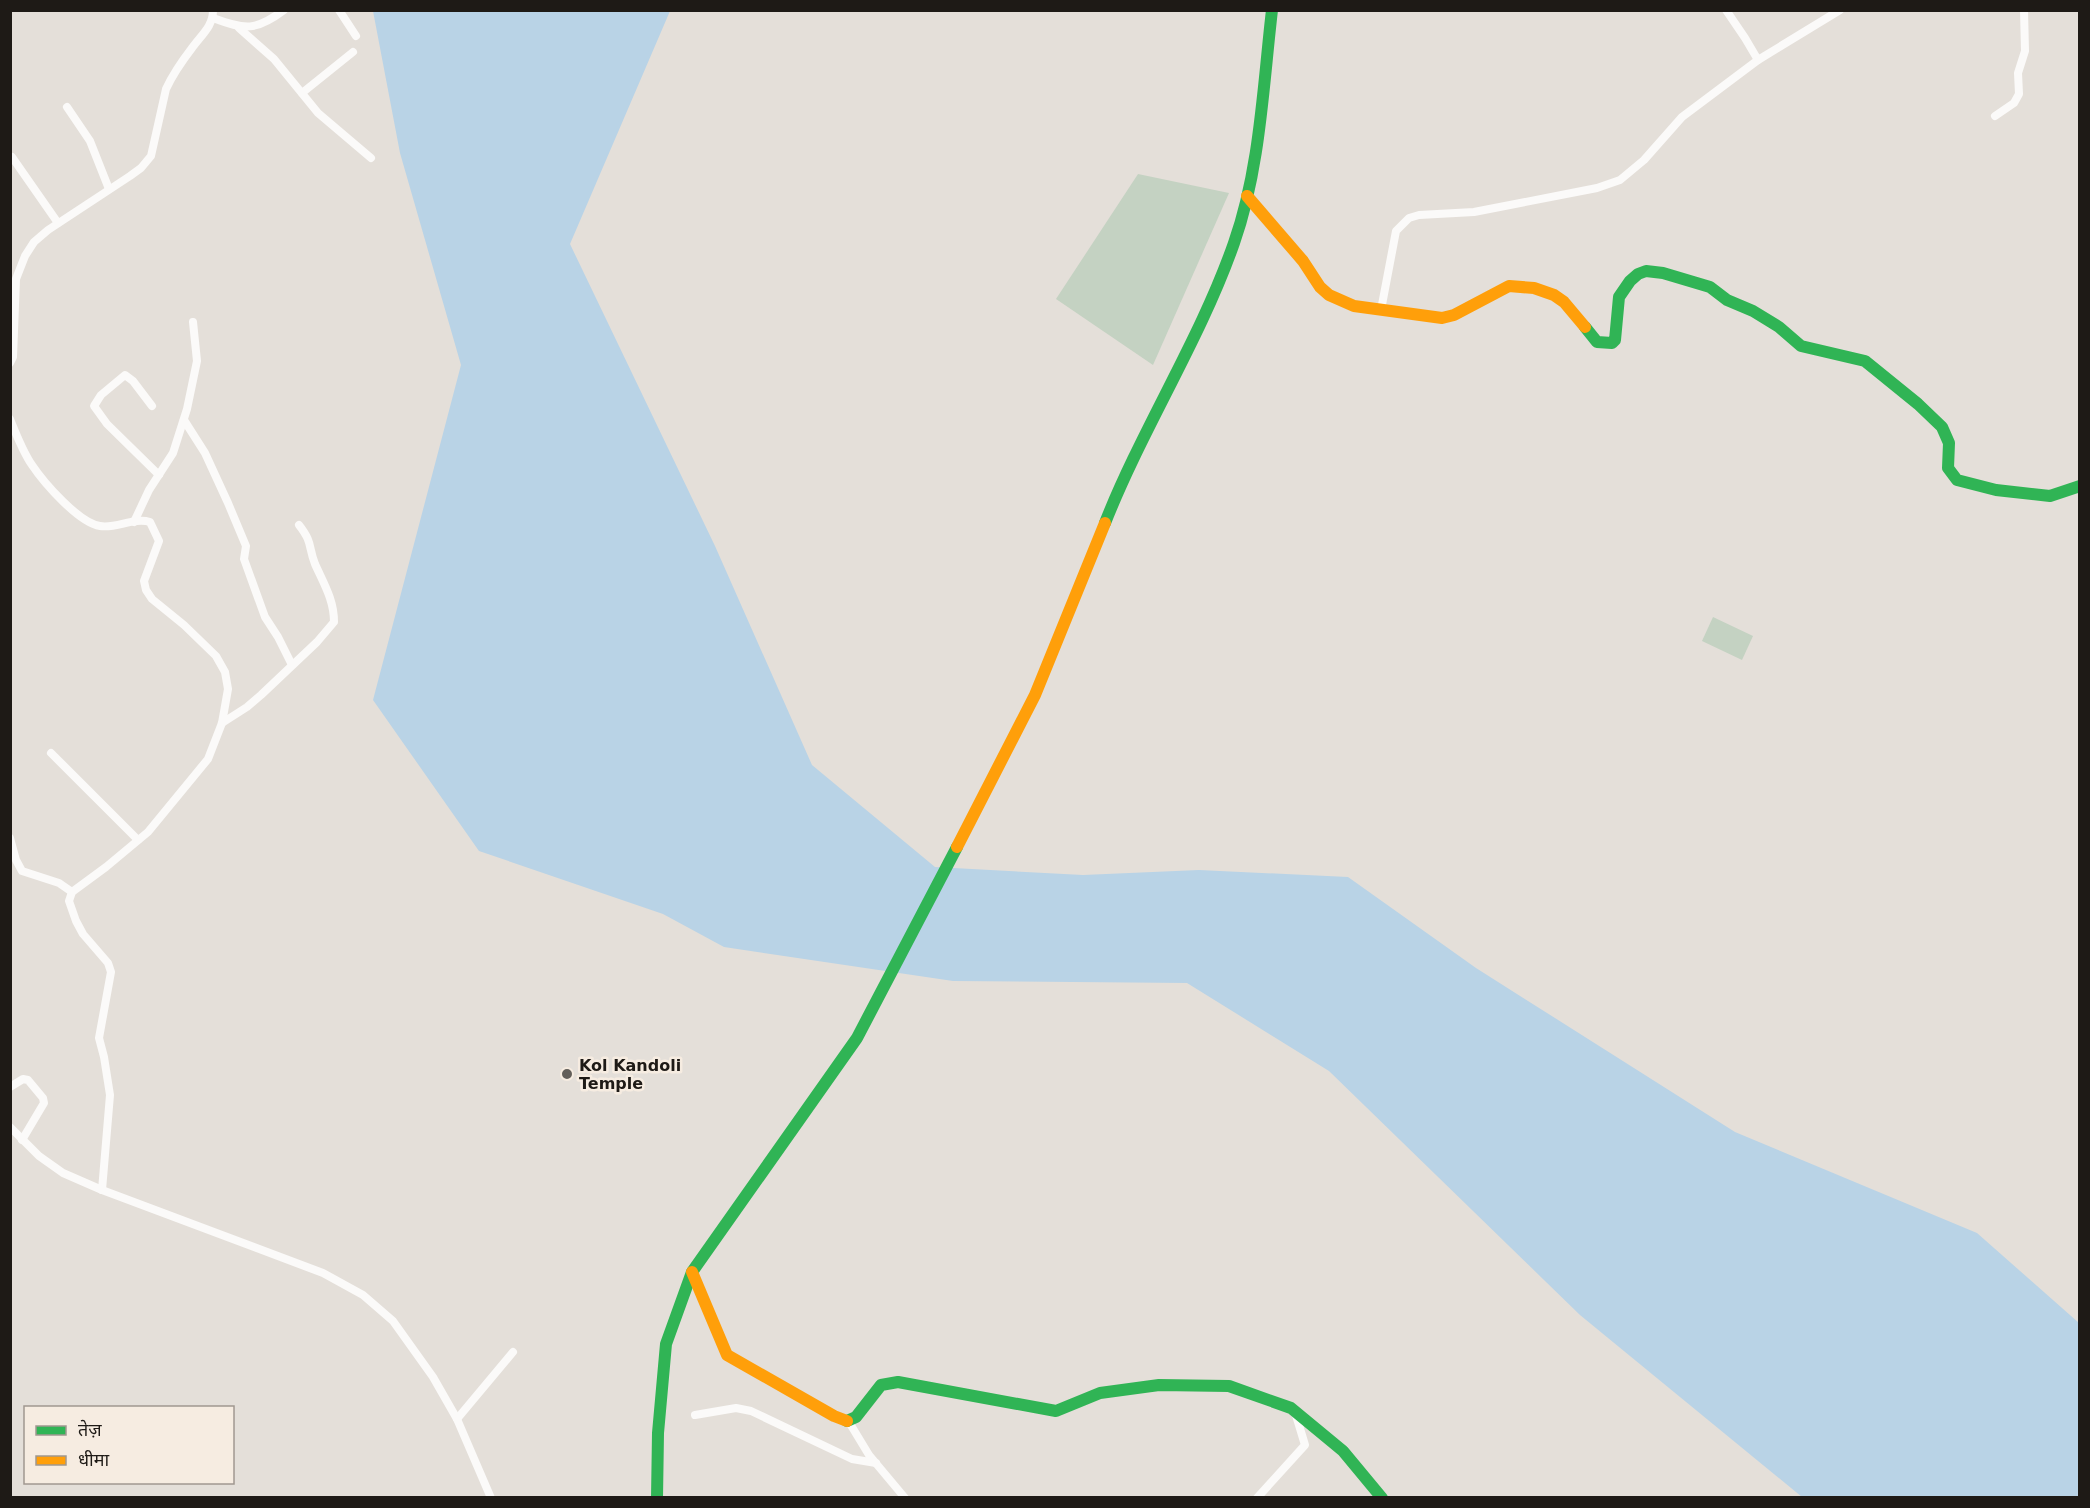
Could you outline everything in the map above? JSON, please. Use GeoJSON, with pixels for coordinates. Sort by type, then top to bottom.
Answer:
{"type":"FeatureCollection","features":[{"type":"Feature","properties":{"kind":"main road"},"geometry":{"type":"LineString","coordinates":[[657,1497],[658,1432],[666,1344],[692,1272],[857,1038],[965,835],[1035,695],[1119,487],[1190,349],[1234,244],[1255,158],[1272,10]]}},
{"type":"Feature","properties":{"kind":"main road"},"geometry":{"type":"LineString","coordinates":[[1247,196],[1303,261],[1320,287],[1329,295],[1353,306],[1442,318],[1454,315],[1509,286],[1534,288],[1564,302],[1597,342],[1612,343],[1615,340],[1617,306],[1623,290],[1638,274],[1663,273],[1710,287],[1727,300],[1753,311],[1779,327],[1801,346],[1865,361],[1918,404],[1942,428],[1949,442],[1948,468],[1957,480],[1996,490],[2050,496],[2079,486]]}},
{"type":"Feature","properties":{"kind":"main road"},"geometry":{"type":"LineString","coordinates":[[692,1272],[727,1355],[834,1416],[849,1422],[856,1417],[881,1385],[898,1382],[1056,1411],[1100,1393],[1159,1385],[1229,1386],[1266,1398],[1295,1411],[1343,1451],[1382,1497]]}},
{"type":"Feature","properties":{"kind":"street"},"geometry":{"type":"LineString","coordinates":[[239,28],[258,25],[285,10]]}},
{"type":"Feature","properties":{"kind":"street"},"geometry":{"type":"LineString","coordinates":[[339,10],[356,36]]}},
{"type":"Feature","properties":{"kind":"street"},"geometry":{"type":"LineString","coordinates":[[1726,10],[1758,60]]}},
{"type":"Feature","properties":{"kind":"street"},"geometry":{"type":"LineString","coordinates":[[1381,310],[1396,231],[1409,218],[1419,215],[1474,212],[1620,180],[1644,160],[1682,117],[1758,60],[1840,10]]}},
{"type":"Feature","properties":{"kind":"street"},"geometry":{"type":"LineString","coordinates":[[1995,116],[2014,103],[2019,94],[2018,73],[2025,51],[2024,10]]}},
{"type":"Feature","properties":{"kind":"street"},"geometry":{"type":"LineString","coordinates":[[10,363],[13,357],[16,279],[25,256],[34,242],[141,168],[151,156],[166,89],[208,29],[213,14],[239,28],[274,59],[318,113],[371,158]]}},
{"type":"Feature","properties":{"kind":"street"},"geometry":{"type":"LineString","coordinates":[[302,93],[353,52]]}},
{"type":"Feature","properties":{"kind":"street"},"geometry":{"type":"LineString","coordinates":[[66,107],[90,141],[109,189]]}},
{"type":"Feature","properties":{"kind":"street"},"geometry":{"type":"LineString","coordinates":[[12,158],[58,224]]}},
{"type":"Feature","properties":{"kind":"street"},"geometry":{"type":"LineString","coordinates":[[134,522],[140,507],[173,453],[184,420],[197,361],[193,322]]}},
{"type":"Feature","properties":{"kind":"street"},"geometry":{"type":"LineString","coordinates":[[152,406],[133,381],[125,375],[101,395],[94,406],[107,423],[159,475]]}},
{"type":"Feature","properties":{"kind":"street"},"geometry":{"type":"LineString","coordinates":[[10,419],[31,465],[87,523],[101,527],[150,522],[159,541],[144,580],[146,590],[216,656],[225,672],[228,690],[222,723],[208,759],[150,829],[106,867],[72,892],[69,901],[83,934],[108,963],[111,972],[99,1038],[110,1095],[102,1190]]}},
{"type":"Feature","properties":{"kind":"street"},"geometry":{"type":"LineString","coordinates":[[184,420],[205,453],[243,538],[246,546],[244,559],[265,616],[292,665]]}},
{"type":"Feature","properties":{"kind":"street"},"geometry":{"type":"LineString","coordinates":[[222,723],[247,707],[309,649],[334,622],[334,613],[324,579],[315,563],[309,537],[299,525]]}},
{"type":"Feature","properties":{"kind":"street"},"geometry":{"type":"LineString","coordinates":[[51,753],[138,840]]}},
{"type":"Feature","properties":{"kind":"street"},"geometry":{"type":"LineString","coordinates":[[10,838],[16,860],[22,871],[58,883],[72,892]]}},
{"type":"Feature","properties":{"kind":"street"},"geometry":{"type":"LineString","coordinates":[[10,1087],[23,1079],[28,1080],[43,1098],[44,1103],[22,1140]]}},
{"type":"Feature","properties":{"kind":"street"},"geometry":{"type":"LineString","coordinates":[[10,1126],[39,1156],[63,1173],[102,1190],[323,1273],[363,1295],[393,1321],[433,1377],[457,1419],[491,1497]]}},
{"type":"Feature","properties":{"kind":"street"},"geometry":{"type":"LineString","coordinates":[[457,1419],[513,1352]]}},
{"type":"Feature","properties":{"kind":"street"},"geometry":{"type":"LineString","coordinates":[[695,1415],[736,1408],[751,1411],[852,1459],[876,1463]]}},
{"type":"Feature","properties":{"kind":"street"},"geometry":{"type":"LineString","coordinates":[[1257,1497],[1305,1445],[1295,1411]]}},
{"type":"Feature","properties":{"kind":"street"},"geometry":{"type":"LineString","coordinates":[[849,1422],[876,1463],[904,1497]]}},
{"type":"Feature","properties":{"kind":"green space"},"geometry":{"type":"Polygon","coordinates":[[[1138,174],[1229,193],[1153,365],[1056,299],[1138,174]]]}},
{"type":"Feature","properties":{"kind":"green space"},"geometry":{"type":"Polygon","coordinates":[[[1713,617],[1753,636],[1742,660],[1702,641],[1713,617]]]}},
{"type":"Feature","properties":{"kind":"water"},"geometry":{"type":"Polygon","coordinates":[[[373,11],[670,11],[570,244],[715,546],[812,765],[935,867],[1083,875],[1199,870],[1348,877],[1476,968],[1735,1132],[1977,1233],[2079,1323],[2079,1497],[1802,1497],[1580,1315],[1329,1071],[1187,983],[953,981],[724,947],[663,914],[479,851],[373,700],[461,365],[400,153],[373,11]]]}},
{"type":"Feature","properties":{"kind":"traffic: fast"},"geometry":{"type":"LineString","coordinates":[[1105,523],[1136,452],[1205,314],[1234,243],[1243,215],[1255,157],[1272,10]]}},
{"type":"Feature","properties":{"kind":"traffic: fast"},"geometry":{"type":"LineString","coordinates":[[1585,327],[1597,342],[1612,343],[1615,340],[1619,297],[1630,281],[1646,271],[1663,273],[1710,287],[1727,300],[1753,311],[1779,327],[1801,346],[1865,361],[1918,404],[1942,427],[1949,443],[1948,468],[1957,480],[1996,490],[2050,496],[2080,486]]}},
{"type":"Feature","properties":{"kind":"traffic: fast"},"geometry":{"type":"LineString","coordinates":[[657,1498],[658,1433],[666,1344],[692,1272],[857,1038],[957,847]]}},
{"type":"Feature","properties":{"kind":"traffic: fast"},"geometry":{"type":"LineString","coordinates":[[847,1421],[856,1417],[881,1385],[898,1382],[1056,1411],[1100,1393],[1159,1385],[1229,1386],[1291,1408],[1343,1451],[1382,1498]]}},
{"type":"Feature","properties":{"kind":"traffic: slow"},"geometry":{"type":"LineString","coordinates":[[1247,196],[1303,261],[1320,287],[1329,295],[1354,306],[1442,318],[1454,315],[1509,286],[1534,288],[1554,295],[1564,302],[1585,327]]}},
{"type":"Feature","properties":{"kind":"traffic: slow"},"geometry":{"type":"LineString","coordinates":[[957,847],[1035,695],[1105,523]]}},
{"type":"Feature","properties":{"kind":"traffic: slow"},"geometry":{"type":"LineString","coordinates":[[692,1272],[727,1355],[834,1416],[847,1421]]}},
{"type":"Feature","properties":{"kind":"place","name":"Kol Kandoli Temple"},"geometry":{"type":"Point","coordinates":[567,1074]}}]}
